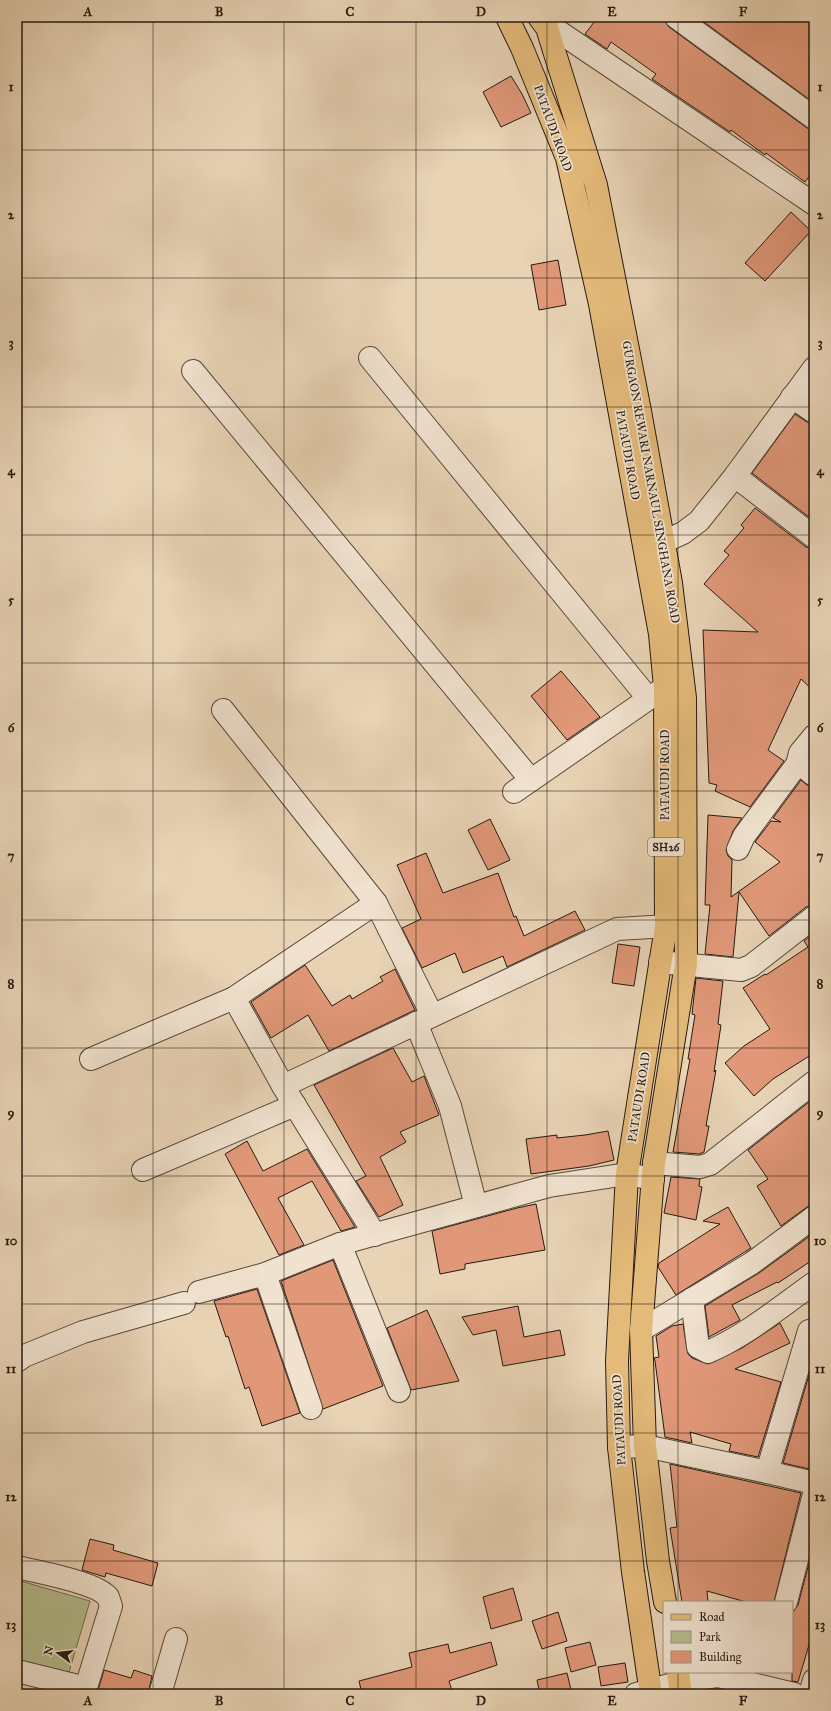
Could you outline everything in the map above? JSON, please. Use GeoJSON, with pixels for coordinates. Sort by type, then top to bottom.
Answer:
{"type":"FeatureCollection","features":[{"type":"Feature","properties":{"kind":"main road","name":"PATAUDI ROAD"},"geometry":{"type":"LineString","coordinates":[[507,17],[522,48],[567,158],[654,544]]}},
{"type":"Feature","properties":{"kind":"main road","name":"GURGAON REWARI NARNAUL SINGHANA ROAD"},"geometry":{"type":"LineString","coordinates":[[548,22],[596,185],[654,544],[671,583],[665,688],[685,698],[676,926],[686,964],[653,1171],[641,1330],[645,1446],[658,1561],[665,1601]]}},
{"type":"Feature","properties":{"kind":"main road","name":"PATAUDI ROAD"},"geometry":{"type":"LineString","coordinates":[[646,1693],[619,1447],[617,1361],[627,1174],[660,962],[676,926]]}},
{"type":"Feature","properties":{"kind":"street"},"geometry":{"type":"LineString","coordinates":[[676,17],[814,118]]}},
{"type":"Feature","properties":{"kind":"street"},"geometry":{"type":"LineString","coordinates":[[548,22],[811,197]]}},
{"type":"Feature","properties":{"kind":"street"},"geometry":{"type":"LineString","coordinates":[[193,371],[523,786],[665,688],[370,358]]}},
{"type":"Feature","properties":{"kind":"street"},"geometry":{"type":"LineString","coordinates":[[654,544],[683,533],[699,521],[735,476],[814,368]]}},
{"type":"Feature","properties":{"kind":"street"},"geometry":{"type":"LineString","coordinates":[[792,397],[814,412]]}},
{"type":"Feature","properties":{"kind":"street"},"geometry":{"type":"LineString","coordinates":[[735,476],[814,537]]}},
{"type":"Feature","properties":{"kind":"street"},"geometry":{"type":"LineString","coordinates":[[222,710],[376,903],[424,1019],[450,1106],[476,1206]]}},
{"type":"Feature","properties":{"kind":"street"},"geometry":{"type":"LineString","coordinates":[[738,849],[744,836],[806,770],[800,752],[814,736]]}},
{"type":"Feature","properties":{"kind":"street"},"geometry":{"type":"LineString","coordinates":[[91,1059],[234,998],[376,903]]}},
{"type":"Feature","properties":{"kind":"street"},"geometry":{"type":"LineString","coordinates":[[660,962],[741,970],[745,969],[751,966],[814,916]]}},
{"type":"Feature","properties":{"kind":"street"},"geometry":{"type":"LineString","coordinates":[[283,1086],[617,929],[676,926]]}},
{"type":"Feature","properties":{"kind":"street"},"geometry":{"type":"LineString","coordinates":[[234,998],[283,1086],[375,1235]]}},
{"type":"Feature","properties":{"kind":"street"},"geometry":{"type":"LineString","coordinates":[[17,1361],[24,1356],[83,1332],[265,1274],[340,1244],[549,1186],[627,1174],[700,1167],[710,1164],[814,1082]]}},
{"type":"Feature","properties":{"kind":"street"},"geometry":{"type":"LineString","coordinates":[[143,1170],[295,1105]]}},
{"type":"Feature","properties":{"kind":"street"},"geometry":{"type":"LineString","coordinates":[[641,1330],[752,1263],[814,1218]]}},
{"type":"Feature","properties":{"kind":"street"},"geometry":{"type":"LineString","coordinates":[[340,1244],[399,1390]]}},
{"type":"Feature","properties":{"kind":"street"},"geometry":{"type":"LineString","coordinates":[[265,1274],[311,1408]]}},
{"type":"Feature","properties":{"kind":"street"},"geometry":{"type":"LineString","coordinates":[[692,1299],[698,1347],[708,1352],[721,1346],[748,1329],[814,1283]]}},
{"type":"Feature","properties":{"kind":"street"},"geometry":{"type":"LineString","coordinates":[[767,1472],[808,1331]]}},
{"type":"Feature","properties":{"kind":"street"},"geometry":{"type":"LineString","coordinates":[[619,1447],[645,1446],[814,1483]]}},
{"type":"Feature","properties":{"kind":"street"},"geometry":{"type":"LineString","coordinates":[[786,1601],[814,1494]]}},
{"type":"Feature","properties":{"kind":"street"},"geometry":{"type":"LineString","coordinates":[[17,1567],[82,1583],[108,1597],[111,1606],[85,1691],[17,1671]]}},
{"type":"Feature","properties":{"kind":"street"},"geometry":{"type":"LineString","coordinates":[[160,1694],[176,1639]]}},
{"type":"Feature","properties":{"kind":"street"},"geometry":{"type":"LineString","coordinates":[[646,1693],[680,1683],[718,1676],[766,1679],[794,1694]]}},
{"type":"Feature","properties":{"kind":"street"},"geometry":{"type":"LineString","coordinates":[[810,1694],[814,1680]]}},
{"type":"Feature","properties":{"kind":"green space"},"geometry":{"type":"Polygon","coordinates":[[[17,1580],[90,1601],[67,1679],[17,1664],[17,1580]]]}},
{"type":"Feature","properties":{"kind":"building"},"geometry":{"type":"Polygon","coordinates":[[[598,17],[662,17],[669,27],[807,128],[814,130],[814,170],[805,182],[766,153],[765,155],[731,130],[730,132],[652,79],[656,74],[611,42],[607,49],[585,34],[598,17]]]}},
{"type":"Feature","properties":{"kind":"building"},"geometry":{"type":"Polygon","coordinates":[[[707,17],[814,17],[814,103],[704,22],[707,17]]]}},
{"type":"Feature","properties":{"kind":"building"},"geometry":{"type":"Polygon","coordinates":[[[511,76],[531,113],[501,127],[483,92],[511,76]]]}},
{"type":"Feature","properties":{"kind":"building"},"geometry":{"type":"Polygon","coordinates":[[[791,212],[811,231],[765,281],[745,263],[791,212]]]}},
{"type":"Feature","properties":{"kind":"building"},"geometry":{"type":"Polygon","coordinates":[[[558,260],[566,305],[539,310],[531,265],[558,260]]]}},
{"type":"Feature","properties":{"kind":"building"},"geometry":{"type":"Polygon","coordinates":[[[795,414],[807,422],[814,424],[814,521],[752,473],[795,414]]]}},
{"type":"Feature","properties":{"kind":"building"},"geometry":{"type":"Polygon","coordinates":[[[755,508],[806,547],[814,549],[814,691],[801,679],[768,750],[784,761],[750,807],[715,791],[717,785],[709,783],[703,630],[758,632],[704,584],[729,555],[724,551],[744,528],[741,525],[755,508]]]}},
{"type":"Feature","properties":{"kind":"building"},"geometry":{"type":"Polygon","coordinates":[[[561,671],[600,717],[567,740],[531,696],[561,671]]]}},
{"type":"Feature","properties":{"kind":"building"},"geometry":{"type":"Polygon","coordinates":[[[801,780],[807,785],[814,787],[814,905],[806,907],[769,936],[739,892],[733,957],[705,954],[710,905],[705,905],[708,815],[742,818],[733,831],[726,850],[728,856],[732,860],[731,897],[780,862],[755,842],[771,821],[781,822],[773,818],[801,780]]]}},
{"type":"Feature","properties":{"kind":"building"},"geometry":{"type":"Polygon","coordinates":[[[490,819],[510,860],[488,870],[468,830],[490,819]]]}},
{"type":"Feature","properties":{"kind":"building"},"geometry":{"type":"Polygon","coordinates":[[[426,853],[443,893],[498,873],[514,917],[516,916],[524,936],[575,911],[585,930],[507,967],[503,956],[463,973],[455,953],[422,968],[402,928],[421,919],[397,865],[426,853]]]}},
{"type":"Feature","properties":{"kind":"building"},"geometry":{"type":"Polygon","coordinates":[[[814,933],[814,1053],[773,1079],[754,1096],[725,1063],[744,1046],[770,1029],[743,988],[765,974],[766,975],[808,947],[804,941],[814,933]]]}},
{"type":"Feature","properties":{"kind":"building"},"geometry":{"type":"Polygon","coordinates":[[[618,944],[640,947],[634,986],[612,983],[618,944]]]}},
{"type":"Feature","properties":{"kind":"building"},"geometry":{"type":"Polygon","coordinates":[[[305,965],[332,1006],[350,995],[352,999],[383,981],[380,977],[395,969],[415,1010],[329,1051],[308,1015],[271,1038],[251,1002],[305,965]]]}},
{"type":"Feature","properties":{"kind":"building"},"geometry":{"type":"Polygon","coordinates":[[[696,978],[723,981],[718,1024],[721,1025],[714,1072],[716,1070],[706,1126],[709,1126],[704,1152],[699,1154],[673,1152],[690,1059],[688,1059],[695,1015],[692,1014],[696,978]]]}},
{"type":"Feature","properties":{"kind":"building"},"geometry":{"type":"Polygon","coordinates":[[[393,1048],[412,1082],[424,1076],[439,1115],[400,1132],[406,1142],[380,1157],[403,1205],[379,1217],[356,1181],[366,1176],[314,1085],[393,1048]]]}},
{"type":"Feature","properties":{"kind":"building"},"geometry":{"type":"Polygon","coordinates":[[[814,1098],[814,1205],[807,1207],[781,1226],[757,1186],[768,1179],[748,1150],[814,1098]]]}},
{"type":"Feature","properties":{"kind":"building"},"geometry":{"type":"Polygon","coordinates":[[[608,1131],[614,1160],[589,1166],[531,1174],[526,1139],[557,1135],[557,1138],[608,1131]]]}},
{"type":"Feature","properties":{"kind":"building"},"geometry":{"type":"Polygon","coordinates":[[[247,1141],[263,1171],[307,1149],[355,1227],[341,1231],[312,1181],[278,1198],[304,1245],[279,1255],[225,1154],[247,1141]]]}},
{"type":"Feature","properties":{"kind":"building"},"geometry":{"type":"Polygon","coordinates":[[[671,1177],[700,1179],[699,1186],[702,1187],[696,1220],[664,1213],[671,1177]]]}},
{"type":"Feature","properties":{"kind":"building"},"geometry":{"type":"Polygon","coordinates":[[[536,1204],[545,1250],[465,1264],[465,1269],[440,1274],[432,1231],[536,1204]]]}},
{"type":"Feature","properties":{"kind":"building"},"geometry":{"type":"Polygon","coordinates":[[[728,1207],[751,1248],[676,1295],[658,1267],[659,1263],[720,1224],[703,1221],[728,1207]]]}},
{"type":"Feature","properties":{"kind":"building"},"geometry":{"type":"Polygon","coordinates":[[[814,1233],[814,1259],[778,1283],[777,1282],[732,1305],[740,1320],[709,1337],[705,1306],[759,1273],[814,1233]]]}},
{"type":"Feature","properties":{"kind":"building"},"geometry":{"type":"Polygon","coordinates":[[[333,1260],[383,1386],[323,1409],[281,1281],[333,1260]]]}},
{"type":"Feature","properties":{"kind":"building"},"geometry":{"type":"Polygon","coordinates":[[[257,1289],[300,1413],[262,1426],[249,1387],[245,1389],[228,1336],[226,1337],[214,1301],[257,1289]]]}},
{"type":"Feature","properties":{"kind":"building"},"geometry":{"type":"Polygon","coordinates":[[[518,1306],[524,1337],[560,1330],[565,1355],[503,1366],[496,1330],[473,1335],[462,1317],[518,1306]]]}},
{"type":"Feature","properties":{"kind":"building"},"geometry":{"type":"Polygon","coordinates":[[[427,1310],[459,1381],[411,1390],[387,1328],[427,1310]]]}},
{"type":"Feature","properties":{"kind":"building"},"geometry":{"type":"Polygon","coordinates":[[[780,1323],[790,1343],[735,1369],[781,1382],[758,1457],[729,1451],[731,1444],[690,1432],[692,1443],[665,1437],[654,1358],[659,1357],[656,1336],[672,1326],[683,1324],[688,1354],[692,1358],[708,1364],[742,1348],[780,1323]]]}},
{"type":"Feature","properties":{"kind":"building"},"geometry":{"type":"Polygon","coordinates":[[[814,1358],[814,1470],[783,1463],[814,1358]]]}},
{"type":"Feature","properties":{"kind":"building"},"geometry":{"type":"Polygon","coordinates":[[[670,1464],[801,1493],[774,1601],[742,1601],[707,1591],[708,1601],[682,1601],[670,1528],[677,1527],[670,1464]]]}},
{"type":"Feature","properties":{"kind":"building"},"geometry":{"type":"Polygon","coordinates":[[[90,1539],[114,1545],[113,1550],[158,1563],[152,1586],[106,1573],[105,1577],[82,1570],[90,1539]]]}},
{"type":"Feature","properties":{"kind":"building"},"geometry":{"type":"Polygon","coordinates":[[[814,1544],[814,1628],[798,1682],[792,1681],[792,1673],[793,1612],[798,1605],[814,1544]]]}},
{"type":"Feature","properties":{"kind":"building"},"geometry":{"type":"Polygon","coordinates":[[[513,1588],[522,1620],[491,1629],[483,1597],[513,1588]]]}},
{"type":"Feature","properties":{"kind":"building"},"geometry":{"type":"Polygon","coordinates":[[[558,1612],[567,1641],[542,1649],[532,1621],[558,1612]]]}},
{"type":"Feature","properties":{"kind":"building"},"geometry":{"type":"Polygon","coordinates":[[[491,1642],[497,1665],[449,1681],[453,1694],[362,1694],[359,1681],[412,1667],[409,1653],[448,1644],[450,1653],[491,1642]]]}},
{"type":"Feature","properties":{"kind":"building"},"geometry":{"type":"Polygon","coordinates":[[[590,1642],[596,1665],[571,1672],[565,1648],[590,1642]]]}},
{"type":"Feature","properties":{"kind":"building"},"geometry":{"type":"Polygon","coordinates":[[[625,1663],[628,1682],[601,1686],[598,1667],[625,1663]]]}},
{"type":"Feature","properties":{"kind":"building"},"geometry":{"type":"Polygon","coordinates":[[[104,1670],[131,1678],[134,1670],[152,1676],[148,1694],[97,1694],[104,1670]]]}},
{"type":"Feature","properties":{"kind":"building"},"geometry":{"type":"Polygon","coordinates":[[[567,1673],[572,1694],[540,1694],[537,1680],[567,1673]]]}},
{"type":"Feature","properties":{"kind":"building"},"geometry":{"type":"Polygon","coordinates":[[[718,1689],[740,1694],[697,1694],[697,1692],[718,1689]]]}}]}
